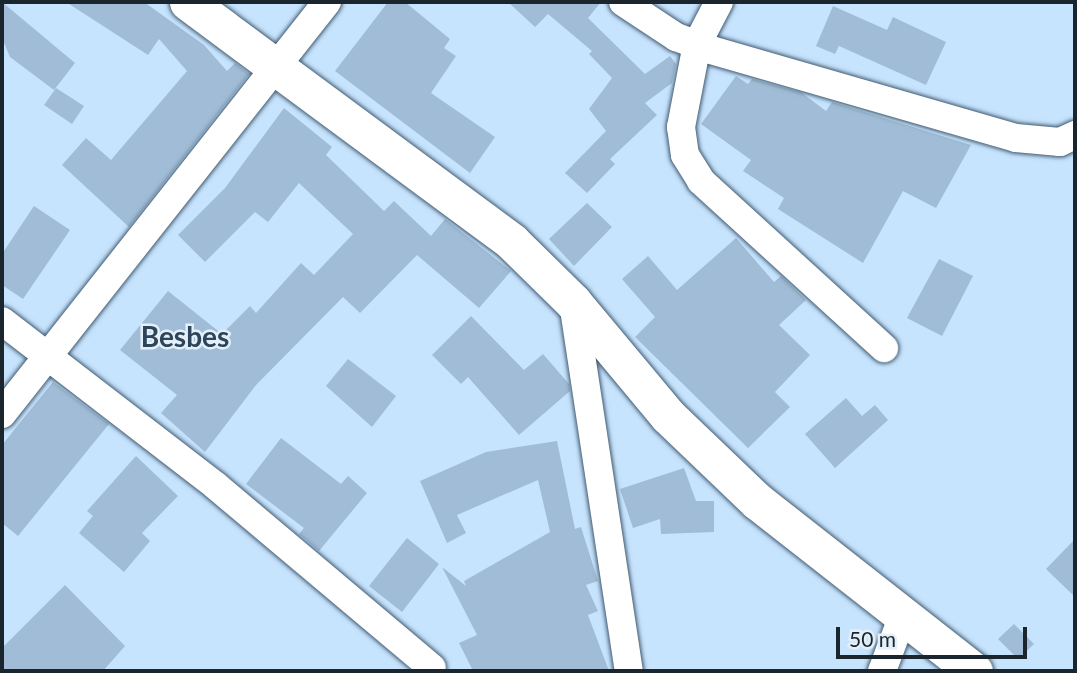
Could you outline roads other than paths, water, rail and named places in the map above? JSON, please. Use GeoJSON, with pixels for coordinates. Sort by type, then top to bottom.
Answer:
{"type":"FeatureCollection","features":[{"type":"Feature","properties":{"kind":"street"},"geometry":{"type":"LineString","coordinates":[[188,2],[513,242],[573,302],[687,435],[757,501],[902,618],[974,671]]}},
{"type":"Feature","properties":{"kind":"street"},"geometry":{"type":"LineString","coordinates":[[2,414],[327,2]]}},
{"type":"Feature","properties":{"kind":"street"},"geometry":{"type":"LineString","coordinates":[[623,2],[697,44],[1016,138],[1060,142],[1075,135]]}},
{"type":"Feature","properties":{"kind":"street"},"geometry":{"type":"LineString","coordinates":[[719,2],[697,44],[681,127],[685,155],[701,181],[884,348]]}},
{"type":"Feature","properties":{"kind":"street"},"geometry":{"type":"LineString","coordinates":[[573,302],[629,671]]}},
{"type":"Feature","properties":{"kind":"street"},"geometry":{"type":"LineString","coordinates":[[2,321],[216,486],[432,668]]}},
{"type":"Feature","properties":{"kind":"street"},"geometry":{"type":"LineString","coordinates":[[882,671],[902,618]]}},
{"type":"Feature","properties":{"kind":"district","name":"Besbes"},"geometry":{"type":"Point","coordinates":[185,336]}}]}
